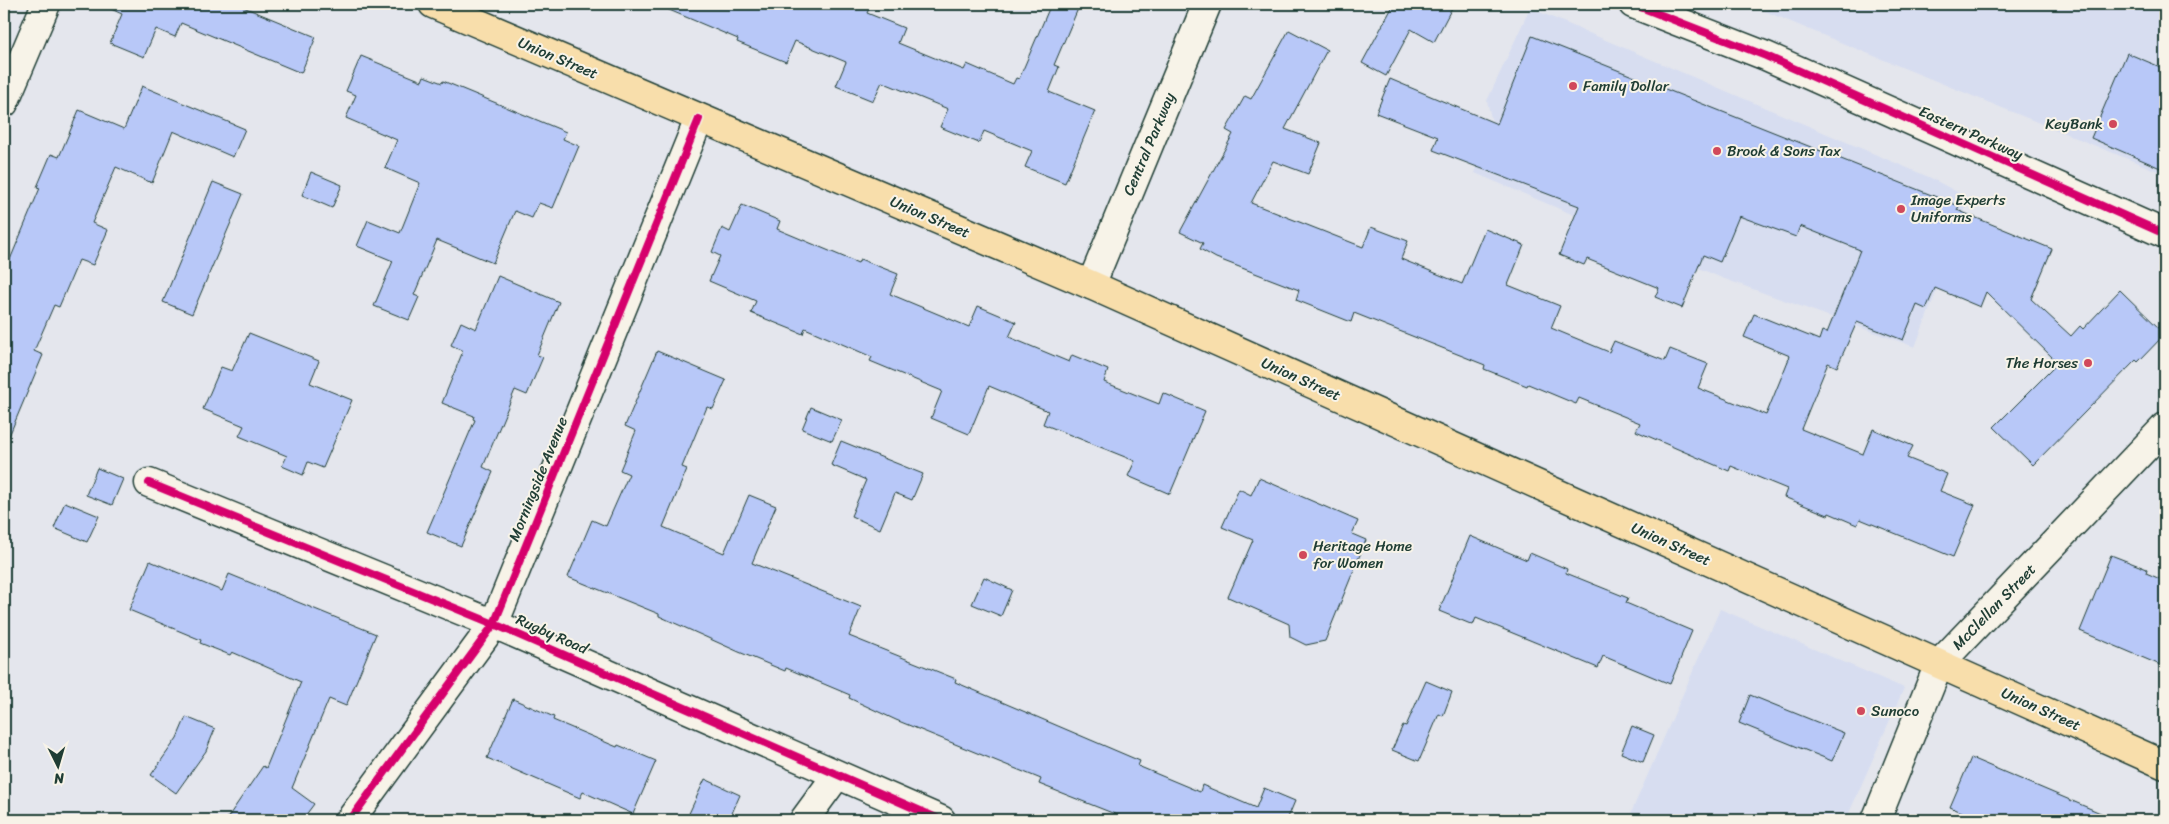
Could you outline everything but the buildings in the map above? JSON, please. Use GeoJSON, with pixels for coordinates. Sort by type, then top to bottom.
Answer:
{"type":"FeatureCollection","features":[{"type":"Feature","properties":{"kind":"main road","name":"Union Street"},"geometry":{"type":"LineString","coordinates":[[433,4],[1091,285],[2165,765]]}},
{"type":"Feature","properties":{"kind":"street"},"geometry":{"type":"LineString","coordinates":[[4,103],[46,4]]}},
{"type":"Feature","properties":{"kind":"street","name":"Central Parkway"},"geometry":{"type":"LineString","coordinates":[[1091,285],[1207,4]]}},
{"type":"Feature","properties":{"kind":"street","name":"Eastern Parkway"},"geometry":{"type":"LineString","coordinates":[[1633,4],[1766,56]]}},
{"type":"Feature","properties":{"kind":"street","name":"Eastern Parkway"},"geometry":{"type":"LineString","coordinates":[[1659,4],[1766,56],[2165,234]]}},
{"type":"Feature","properties":{"kind":"street","name":"Morningside Avenue"},"geometry":{"type":"LineString","coordinates":[[350,820],[494,624],[699,119]]}},
{"type":"Feature","properties":{"kind":"street","name":"McClellan Street"},"geometry":{"type":"LineString","coordinates":[[1876,820],[1939,664],[2165,427]]}},
{"type":"Feature","properties":{"kind":"street","name":"Rugby Road"},"geometry":{"type":"LineString","coordinates":[[149,483],[494,624],[941,820]]}},
{"type":"Feature","properties":{"kind":"street"},"geometry":{"type":"LineString","coordinates":[[804,820],[838,775]]}},
{"type":"Feature","properties":{"kind":"shaded area"},"geometry":{"type":"Polygon","coordinates":[[[1748,4],[2165,4],[2165,174],[1815,32],[1748,4]]]}},
{"type":"Feature","properties":{"kind":"shaded area"},"geometry":{"type":"Polygon","coordinates":[[[1530,8],[1931,178],[1968,198],[1958,236],[1915,347],[1722,278],[1475,173],[1493,126],[1487,101],[1530,8]]]}},
{"type":"Feature","properties":{"kind":"shaded area"},"geometry":{"type":"Polygon","coordinates":[[[1720,609],[1904,688],[1846,820],[1628,820],[1720,609]]]}},
{"type":"Feature","properties":{"kind":"cycle path"},"geometry":{"type":"LineString","coordinates":[[1633,4],[1766,56],[2165,234]]}},
{"type":"Feature","properties":{"kind":"cycle path"},"geometry":{"type":"LineString","coordinates":[[350,820],[494,624],[699,119]]}},
{"type":"Feature","properties":{"kind":"cycle path"},"geometry":{"type":"LineString","coordinates":[[149,483],[494,624],[941,820]]}},
{"type":"Feature","properties":{"kind":"place","name":"Family Dollar"},"geometry":{"type":"Point","coordinates":[1573,86]}},
{"type":"Feature","properties":{"kind":"place","name":"KeyBank"},"geometry":{"type":"Point","coordinates":[2113,124]}},
{"type":"Feature","properties":{"kind":"place","name":"Brook & Sons Tax"},"geometry":{"type":"Point","coordinates":[1717,151]}},
{"type":"Feature","properties":{"kind":"place","name":"Image Experts Uniforms"},"geometry":{"type":"Point","coordinates":[1901,209]}},
{"type":"Feature","properties":{"kind":"place","name":"The Horses"},"geometry":{"type":"Point","coordinates":[2088,363]}},
{"type":"Feature","properties":{"kind":"place","name":"Heritage Home for Women"},"geometry":{"type":"Point","coordinates":[1303,555]}},
{"type":"Feature","properties":{"kind":"place","name":"Sunoco"},"geometry":{"type":"Point","coordinates":[1861,711]}}]}
